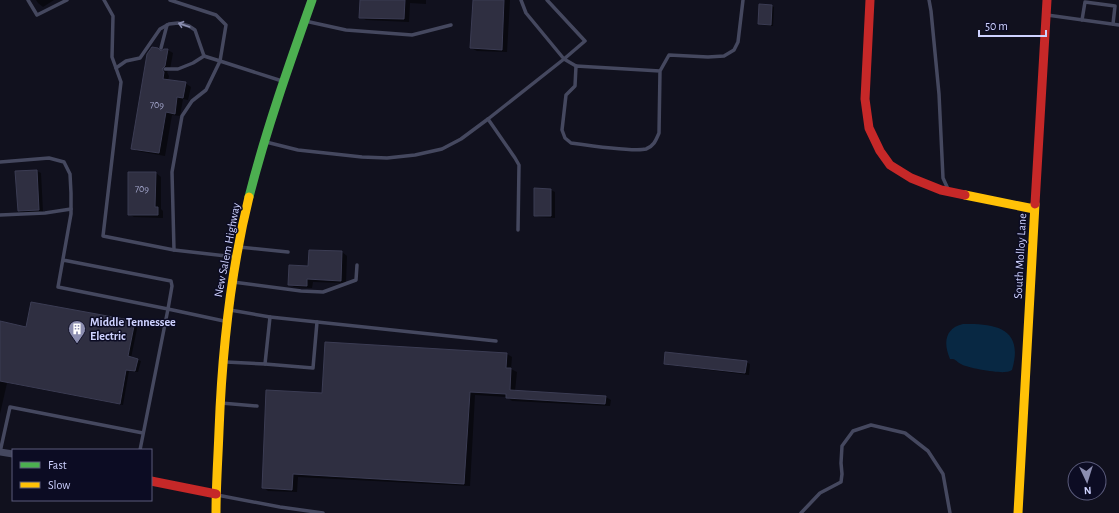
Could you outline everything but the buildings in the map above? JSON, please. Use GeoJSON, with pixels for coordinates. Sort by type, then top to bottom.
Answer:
{"type":"FeatureCollection","features":[{"type":"Feature","properties":{"kind":"street","name":"New Salem Highway"},"geometry":{"type":"LineString","coordinates":[[216,513],[222,362],[226,321],[242,224],[264,141],[283,81],[312,0]]}},
{"type":"Feature","properties":{"kind":"street"},"geometry":{"type":"LineString","coordinates":[[870,0],[865,99],[869,128],[880,151],[890,165],[911,178],[941,190],[1034,209]]}},
{"type":"Feature","properties":{"kind":"street","name":"South Molloy Lane"},"geometry":{"type":"LineString","coordinates":[[1018,513],[1047,0]]}},
{"type":"Feature","properties":{"kind":"street"},"geometry":{"type":"LineString","coordinates":[[0,452],[12,454]]}},
{"type":"Feature","properties":{"kind":"street"},"geometry":{"type":"LineString","coordinates":[[152,481],[216,494]]}},
{"type":"Feature","properties":{"kind":"lane"},"geometry":{"type":"LineString","coordinates":[[28,0],[37,15],[67,0]]}},
{"type":"Feature","properties":{"kind":"lane"},"geometry":{"type":"LineString","coordinates":[[104,0],[113,16],[112,57],[121,82],[103,236],[174,250],[236,257]]}},
{"type":"Feature","properties":{"kind":"lane"},"geometry":{"type":"LineString","coordinates":[[170,0],[216,15],[226,25],[220,61],[206,90],[192,101],[182,116],[172,172],[174,250]]}},
{"type":"Feature","properties":{"kind":"lane"},"geometry":{"type":"LineString","coordinates":[[521,0],[526,13],[564,59],[576,66],[660,71]]}},
{"type":"Feature","properties":{"kind":"lane"},"geometry":{"type":"LineString","coordinates":[[264,141],[298,150],[362,157],[387,158],[442,150],[488,120],[584,41],[547,0]]}},
{"type":"Feature","properties":{"kind":"lane"},"geometry":{"type":"LineString","coordinates":[[576,66],[575,86],[566,95],[562,130],[565,138],[572,143],[630,149],[645,149],[655,142],[659,133],[660,71],[669,55],[708,57],[724,56],[734,50],[738,42],[743,0]]}},
{"type":"Feature","properties":{"kind":"lane"},"geometry":{"type":"LineString","coordinates":[[928,0],[931,12],[939,94],[943,178],[949,192]]}},
{"type":"Feature","properties":{"kind":"lane"},"geometry":{"type":"LineString","coordinates":[[1082,20],[1085,2],[1115,6],[1113,24]]}},
{"type":"Feature","properties":{"kind":"lane"},"geometry":{"type":"LineString","coordinates":[[1046,15],[1119,25]]}},
{"type":"Feature","properties":{"kind":"lane"},"geometry":{"type":"LineString","coordinates":[[304,21],[346,30],[412,35],[451,25]]}},
{"type":"Feature","properties":{"kind":"lane"},"geometry":{"type":"LineString","coordinates":[[140,58],[152,38],[160,29],[178,23],[195,30],[204,56]]}},
{"type":"Feature","properties":{"kind":"lane"},"geometry":{"type":"LineString","coordinates":[[161,48],[167,26]]}},
{"type":"Feature","properties":{"kind":"lane"},"geometry":{"type":"LineString","coordinates":[[165,69],[178,70],[204,56],[283,81]]}},
{"type":"Feature","properties":{"kind":"lane"},"geometry":{"type":"LineString","coordinates":[[116,68],[126,61],[140,58],[146,59]]}},
{"type":"Feature","properties":{"kind":"lane"},"geometry":{"type":"LineString","coordinates":[[488,120],[519,165],[518,230]]}},
{"type":"Feature","properties":{"kind":"lane"},"geometry":{"type":"LineString","coordinates":[[0,162],[49,158],[64,162],[70,174],[71,210],[58,286],[226,321]]}},
{"type":"Feature","properties":{"kind":"lane"},"geometry":{"type":"LineString","coordinates":[[0,215],[71,210]]}},
{"type":"Feature","properties":{"kind":"lane"},"geometry":{"type":"LineString","coordinates":[[238,247],[288,252]]}},
{"type":"Feature","properties":{"kind":"lane"},"geometry":{"type":"LineString","coordinates":[[63,260],[171,281],[172,286],[168,309],[140,449]]}},
{"type":"Feature","properties":{"kind":"lane"},"geometry":{"type":"LineString","coordinates":[[232,282],[301,291],[323,292],[356,280],[357,265]]}},
{"type":"Feature","properties":{"kind":"lane"},"geometry":{"type":"LineString","coordinates":[[228,310],[316,322],[496,341]]}},
{"type":"Feature","properties":{"kind":"lane"},"geometry":{"type":"LineString","coordinates":[[265,364],[270,316]]}},
{"type":"Feature","properties":{"kind":"lane"},"geometry":{"type":"LineString","coordinates":[[222,362],[313,368],[316,322]]}},
{"type":"Feature","properties":{"kind":"lane"},"geometry":{"type":"LineString","coordinates":[[220,403],[257,406]]}},
{"type":"Feature","properties":{"kind":"lane"},"geometry":{"type":"LineString","coordinates":[[0,452],[10,407],[143,434]]}},
{"type":"Feature","properties":{"kind":"lane"},"geometry":{"type":"LineString","coordinates":[[801,513],[820,493],[841,482],[842,446],[853,431],[871,425],[905,433],[928,451],[943,474],[950,513]]}},
{"type":"Feature","properties":{"kind":"lane"},"geometry":{"type":"LineString","coordinates":[[216,494],[280,507],[323,513]]}},
{"type":"Feature","properties":{"kind":"water"},"geometry":{"type":"Polygon","coordinates":[[[963,324],[987,325],[997,327],[1005,331],[1011,337],[1014,345],[1015,356],[1012,370],[1001,372],[983,370],[964,366],[955,360],[950,359],[946,342],[947,337],[952,329],[963,324]]]}},
{"type":"Feature","properties":{"kind":"traffic: fast"},"geometry":{"type":"LineString","coordinates":[[249,197],[270,122],[312,0]]}},
{"type":"Feature","properties":{"kind":"traffic: slow"},"geometry":{"type":"LineString","coordinates":[[965,195],[1034,209]]}},
{"type":"Feature","properties":{"kind":"traffic: slow"},"geometry":{"type":"LineString","coordinates":[[216,513],[220,401],[228,313],[242,226],[249,197]]}},
{"type":"Feature","properties":{"kind":"traffic: slow"},"geometry":{"type":"LineString","coordinates":[[1018,513],[1035,204]]}},
{"type":"Feature","properties":{"kind":"traffic: jam"},"geometry":{"type":"LineString","coordinates":[[870,0],[865,99],[869,128],[880,151],[890,165],[911,178],[941,190],[965,195]]}},
{"type":"Feature","properties":{"kind":"traffic: jam"},"geometry":{"type":"LineString","coordinates":[[1035,204],[1047,0]]}},
{"type":"Feature","properties":{"kind":"traffic: jam"},"geometry":{"type":"LineString","coordinates":[[152,481],[216,494]]}},
{"type":"Feature","properties":{"kind":"place","name":"Middle Tennessee Electric"},"geometry":{"type":"Point","coordinates":[77,344]}}]}
